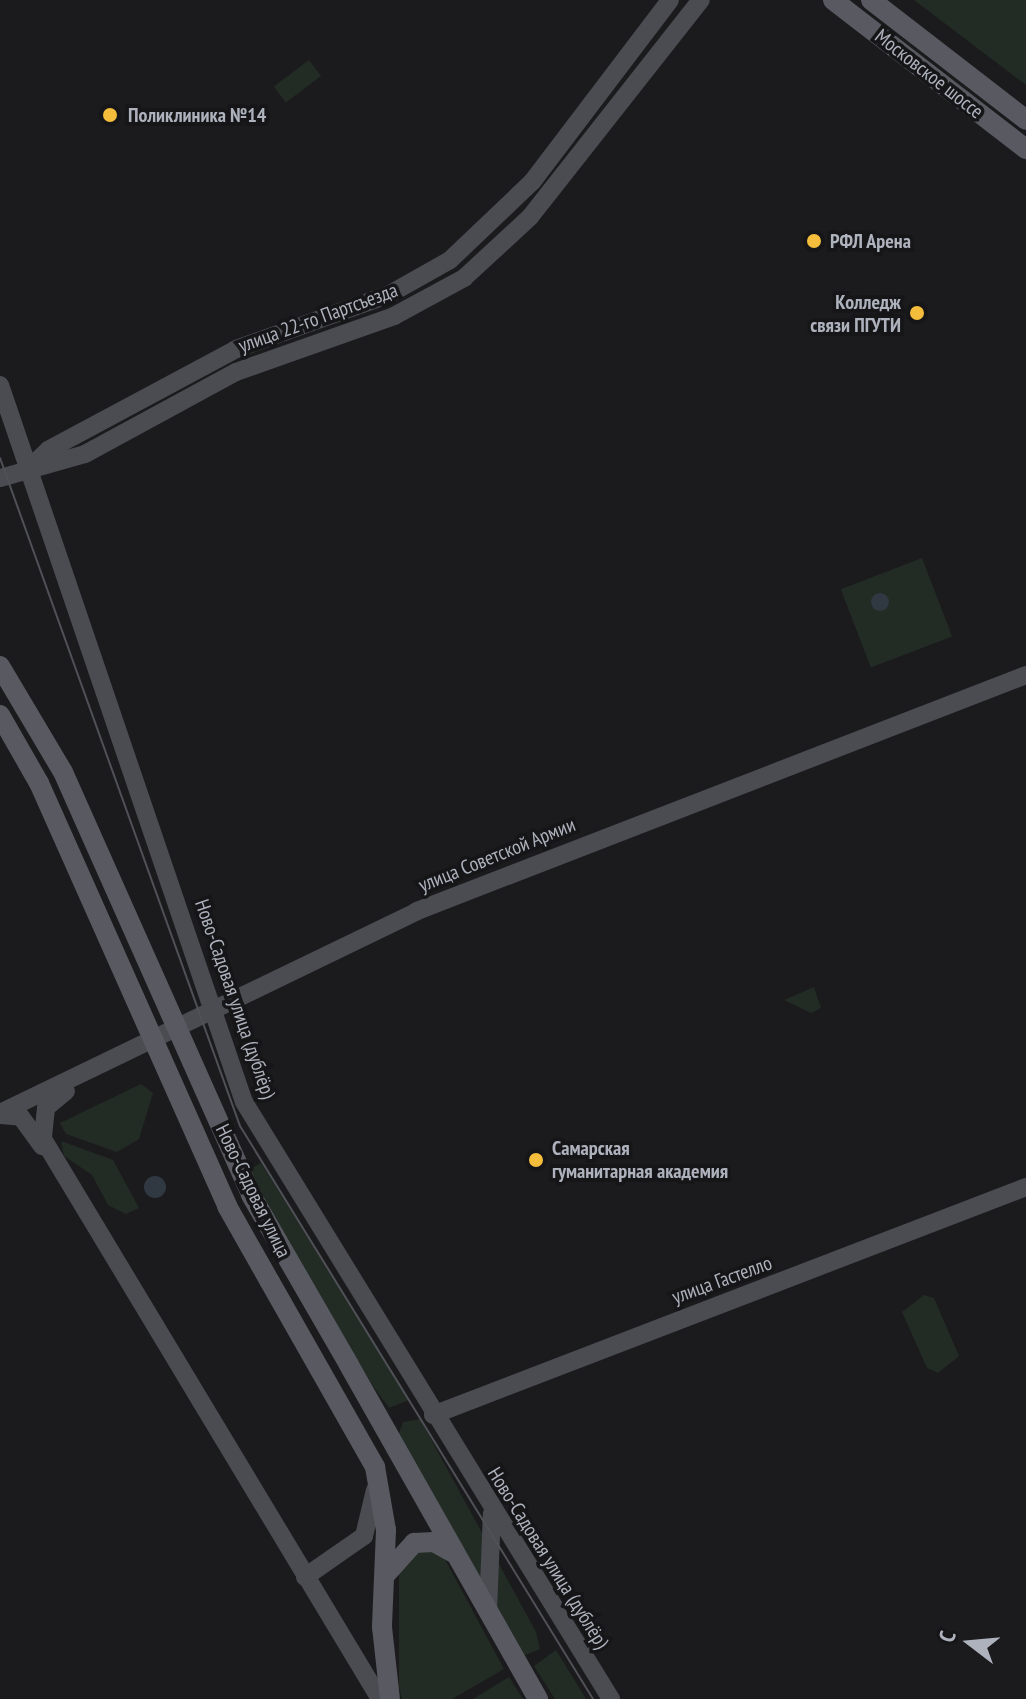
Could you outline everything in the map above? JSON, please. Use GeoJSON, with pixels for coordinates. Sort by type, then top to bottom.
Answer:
{"type":"FeatureCollection","features":[{"type":"Feature","properties":{"kind":"main road","name":"улица 22-го Партсъезда"},"geometry":{"type":"LineString","coordinates":[[29,468],[48,450],[236,349],[388,295],[450,260],[532,182],[670,0]]}},
{"type":"Feature","properties":{"kind":"main road","name":"улица 22-го Партсъезда"},"geometry":{"type":"LineString","coordinates":[[0,478],[85,454],[236,372],[394,316],[464,278],[540,205],[701,0]]}},
{"type":"Feature","properties":{"kind":"main road","name":"Московское шоссе"},"geometry":{"type":"LineString","coordinates":[[833,0],[1026,149]]}},
{"type":"Feature","properties":{"kind":"main road","name":"Московское шоссе"},"geometry":{"type":"LineString","coordinates":[[852,0],[1026,135]]}},
{"type":"Feature","properties":{"kind":"main road","name":"Московское шоссе"},"geometry":{"type":"LineString","coordinates":[[871,0],[1026,120]]}},
{"type":"Feature","properties":{"kind":"main road","name":"Ново-Садовая улица (дублёр)"},"geometry":{"type":"LineString","coordinates":[[0,385],[212,1010],[256,1124],[492,1513],[611,1699]]}},
{"type":"Feature","properties":{"kind":"main road","name":"Ново-Садовая улица"},"geometry":{"type":"LineString","coordinates":[[0,666],[63,772],[251,1195],[538,1699]]}},
{"type":"Feature","properties":{"kind":"main road","name":"улица Советской Армии"},"geometry":{"type":"LineString","coordinates":[[0,1114],[94,1071],[417,911],[1024,681]]}},
{"type":"Feature","properties":{"kind":"main road","name":"Ново-Садовая улица"},"geometry":{"type":"LineString","coordinates":[[0,715],[46,797],[227,1206],[375,1467],[386,1574],[390,1699]]}},
{"type":"Feature","properties":{"kind":"main road"},"geometry":{"type":"LineString","coordinates":[[72,1190],[41,1122],[52,1101],[94,1071]]}},
{"type":"Feature","properties":{"kind":"main road"},"geometry":{"type":"LineString","coordinates":[[0,1114],[21,1117],[72,1190],[380,1699]]}},
{"type":"Feature","properties":{"kind":"main road","name":"улица Гастелло"},"geometry":{"type":"LineString","coordinates":[[433,1415],[1026,1187]]}},
{"type":"Feature","properties":{"kind":"main road"},"geometry":{"type":"LineString","coordinates":[[305,1577],[364,1536],[374,1510],[375,1467]]}},
{"type":"Feature","properties":{"kind":"main road"},"geometry":{"type":"LineString","coordinates":[[488,1611],[492,1513]]}},
{"type":"Feature","properties":{"kind":"main road"},"geometry":{"type":"LineString","coordinates":[[386,1574],[414,1543],[434,1542],[452,1552]]}},
{"type":"Feature","properties":{"kind":"shaded area"},"geometry":{"type":"Polygon","coordinates":[[[914,0],[1026,0],[1026,85],[914,0]]]}},
{"type":"Feature","properties":{"kind":"shaded area"},"geometry":{"type":"Polygon","coordinates":[[[309,60],[321,76],[286,102],[274,86],[309,60]]]}},
{"type":"Feature","properties":{"kind":"shaded area"},"geometry":{"type":"Polygon","coordinates":[[[922,558],[952,636],[871,668],[841,589],[922,558]]]}},
{"type":"Feature","properties":{"kind":"shaded area"},"geometry":{"type":"Polygon","coordinates":[[[880,593],[889,602],[880,611],[871,602],[880,593]]]}},
{"type":"Feature","properties":{"kind":"shaded area"},"geometry":{"type":"Polygon","coordinates":[[[814,987],[821,1008],[811,1013],[784,1000],[814,987]]]}},
{"type":"Feature","properties":{"kind":"shaded area"},"geometry":{"type":"Polygon","coordinates":[[[141,1084],[153,1093],[139,1139],[117,1152],[66,1134],[60,1123],[141,1084]]]}},
{"type":"Feature","properties":{"kind":"shaded area"},"geometry":{"type":"Polygon","coordinates":[[[61,1141],[113,1160],[139,1208],[126,1214],[108,1205],[92,1175],[64,1156],[61,1141]]]}},
{"type":"Feature","properties":{"kind":"shaded area"},"geometry":{"type":"Polygon","coordinates":[[[261,1163],[409,1400],[389,1408],[373,1386],[257,1191],[249,1170],[261,1163]]]}},
{"type":"Feature","properties":{"kind":"shaded area"},"geometry":{"type":"Polygon","coordinates":[[[155,1176],[163,1179],[166,1187],[163,1195],[155,1198],[147,1195],[144,1187],[147,1179],[155,1176]]]}},
{"type":"Feature","properties":{"kind":"shaded area"},"geometry":{"type":"Polygon","coordinates":[[[924,1295],[934,1298],[959,1356],[938,1373],[927,1368],[902,1312],[924,1295]]]}},
{"type":"Feature","properties":{"kind":"shaded area"},"geometry":{"type":"Polygon","coordinates":[[[420,1419],[536,1632],[540,1649],[523,1656],[397,1439],[403,1422],[420,1419]]]}},
{"type":"Feature","properties":{"kind":"shaded area"},"geometry":{"type":"Polygon","coordinates":[[[424,1547],[441,1552],[504,1669],[452,1699],[402,1699],[399,1687],[399,1564],[424,1547]]]}},
{"type":"Feature","properties":{"kind":"shaded area"},"geometry":{"type":"Polygon","coordinates":[[[556,1650],[586,1699],[555,1699],[534,1666],[556,1650]]]}},
{"type":"Feature","properties":{"kind":"shaded area"},"geometry":{"type":"Polygon","coordinates":[[[509,1677],[523,1699],[473,1699],[509,1677]]]}},
{"type":"Feature","properties":{"kind":"tram line"},"geometry":{"type":"LineString","coordinates":[[0,458],[240,1126],[593,1699]]}},
{"type":"Feature","properties":{"kind":"place","name":"Поликлиника №14"},"geometry":{"type":"Point","coordinates":[110,115]}},
{"type":"Feature","properties":{"kind":"place","name":"РФЛ Арена"},"geometry":{"type":"Point","coordinates":[814,241]}},
{"type":"Feature","properties":{"kind":"place","name":"Колледж связи ПГУТИ"},"geometry":{"type":"Point","coordinates":[917,313]}},
{"type":"Feature","properties":{"kind":"place","name":"Самарская гуманитарная академия"},"geometry":{"type":"Point","coordinates":[536,1160]}}]}
